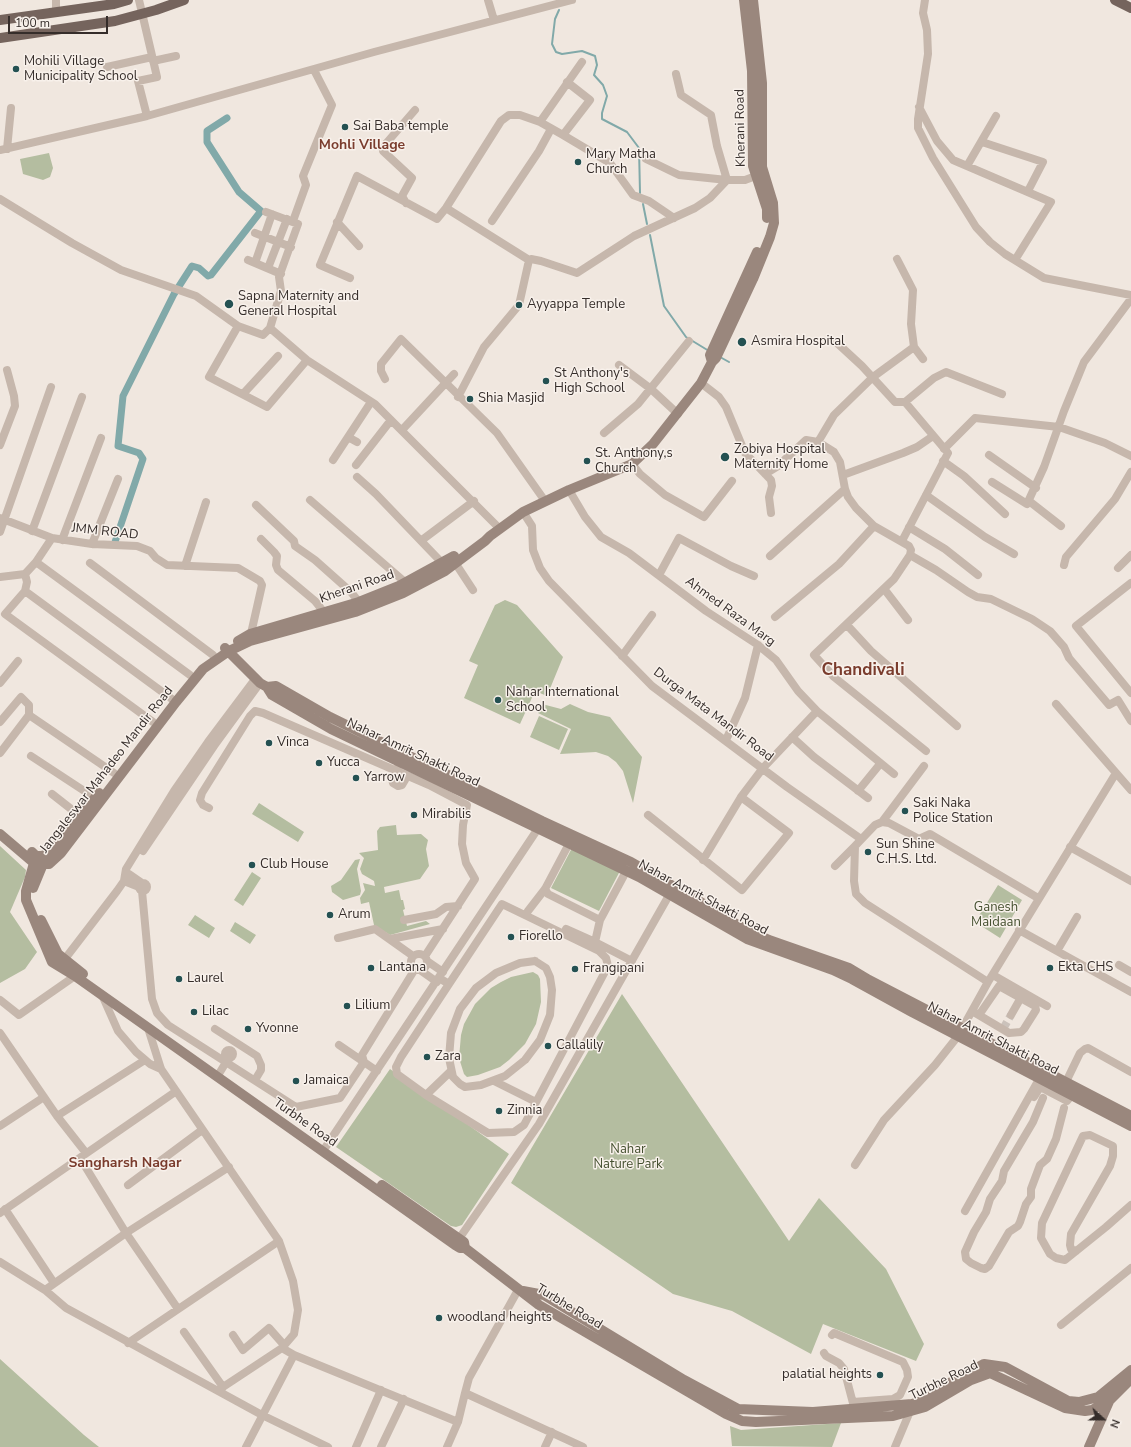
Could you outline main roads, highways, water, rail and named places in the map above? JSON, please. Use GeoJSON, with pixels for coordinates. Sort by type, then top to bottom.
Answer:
{"type":"FeatureCollection","features":[{"type":"Feature","properties":{"kind":"main road"},"geometry":{"type":"LineString","coordinates":[[0,20],[114,4],[128,0]]}},
{"type":"Feature","properties":{"kind":"main road"},"geometry":{"type":"LineString","coordinates":[[0,38],[114,21],[142,14],[184,0]]}},
{"type":"Feature","properties":{"kind":"main road"},"geometry":{"type":"LineString","coordinates":[[1115,0],[1131,8]]}},
{"type":"Feature","properties":{"kind":"waterway"},"geometry":{"type":"LineString","coordinates":[[559,10],[555,19],[552,44],[556,52],[562,54],[582,51],[595,56],[597,65],[594,75],[603,85],[607,96],[602,113],[602,119],[627,132],[639,148],[640,193]]}},
{"type":"Feature","properties":{"kind":"waterway"},"geometry":{"type":"LineString","coordinates":[[115,542],[143,459],[139,453],[118,446],[123,396],[174,294],[192,266],[199,268],[208,276],[211,275],[261,211],[239,192],[207,142],[207,131],[227,118]]}},
{"type":"Feature","properties":{"kind":"waterway"},"geometry":{"type":"LineString","coordinates":[[643,204],[647,224]]}},
{"type":"Feature","properties":{"kind":"waterway"},"geometry":{"type":"LineString","coordinates":[[650,235],[664,306],[686,337],[709,351]]}},
{"type":"Feature","properties":{"kind":"waterway"},"geometry":{"type":"LineString","coordinates":[[720,357],[729,362]]}},
{"type":"Feature","properties":{"kind":"tunnel"},"geometry":{"type":"LineString","coordinates":[[1003,1029],[1011,1015]]}},
{"type":"Feature","properties":{"kind":"place","name":"Mohili Village Municipality School"},"geometry":{"type":"Point","coordinates":[16,69]}},
{"type":"Feature","properties":{"kind":"place","name":"Sai Baba temple"},"geometry":{"type":"Point","coordinates":[345,127]}},
{"type":"Feature","properties":{"kind":"place","name":"Mary Matha Church"},"geometry":{"type":"Point","coordinates":[578,162]}},
{"type":"Feature","properties":{"kind":"place","name":"Sapna Maternity and General Hospital"},"geometry":{"type":"Point","coordinates":[229,304]}},
{"type":"Feature","properties":{"kind":"place","name":"Ayyappa Temple"},"geometry":{"type":"Point","coordinates":[519,305]}},
{"type":"Feature","properties":{"kind":"place","name":"Asmira Hospital"},"geometry":{"type":"Point","coordinates":[742,342]}},
{"type":"Feature","properties":{"kind":"place","name":"St Anthony's High School"},"geometry":{"type":"Point","coordinates":[546,381]}},
{"type":"Feature","properties":{"kind":"place","name":"Shia Masjid"},"geometry":{"type":"Point","coordinates":[470,399]}},
{"type":"Feature","properties":{"kind":"place","name":"Zobiya Hospital Maternity Home"},"geometry":{"type":"Point","coordinates":[725,457]}},
{"type":"Feature","properties":{"kind":"place","name":"St. Anthony,s Church"},"geometry":{"type":"Point","coordinates":[587,461]}},
{"type":"Feature","properties":{"kind":"place","name":"Nahar International School"},"geometry":{"type":"Point","coordinates":[498,700]}},
{"type":"Feature","properties":{"kind":"place","name":"Vinca"},"geometry":{"type":"Point","coordinates":[269,743]}},
{"type":"Feature","properties":{"kind":"place","name":"Yucca"},"geometry":{"type":"Point","coordinates":[319,763]}},
{"type":"Feature","properties":{"kind":"place","name":"Yarrow"},"geometry":{"type":"Point","coordinates":[356,778]}},
{"type":"Feature","properties":{"kind":"place","name":"Saki Naka Police Station"},"geometry":{"type":"Point","coordinates":[905,811]}},
{"type":"Feature","properties":{"kind":"place","name":"Mirabilis"},"geometry":{"type":"Point","coordinates":[414,815]}},
{"type":"Feature","properties":{"kind":"place","name":"Sun Shine C.H.S. Ltd."},"geometry":{"type":"Point","coordinates":[868,852]}},
{"type":"Feature","properties":{"kind":"place","name":"Club House"},"geometry":{"type":"Point","coordinates":[252,865]}},
{"type":"Feature","properties":{"kind":"place","name":"Arum"},"geometry":{"type":"Point","coordinates":[330,915]}},
{"type":"Feature","properties":{"kind":"place","name":"Fiorello"},"geometry":{"type":"Point","coordinates":[511,937]}},
{"type":"Feature","properties":{"kind":"place","name":"Lantana"},"geometry":{"type":"Point","coordinates":[371,968]}},
{"type":"Feature","properties":{"kind":"place","name":"Ekta CHS"},"geometry":{"type":"Point","coordinates":[1050,968]}},
{"type":"Feature","properties":{"kind":"place","name":"Frangipani"},"geometry":{"type":"Point","coordinates":[575,969]}},
{"type":"Feature","properties":{"kind":"place","name":"Laurel"},"geometry":{"type":"Point","coordinates":[179,979]}},
{"type":"Feature","properties":{"kind":"place","name":"Lilium"},"geometry":{"type":"Point","coordinates":[347,1006]}},
{"type":"Feature","properties":{"kind":"place","name":"Lilac"},"geometry":{"type":"Point","coordinates":[194,1012]}},
{"type":"Feature","properties":{"kind":"place","name":"Yvonne"},"geometry":{"type":"Point","coordinates":[248,1029]}},
{"type":"Feature","properties":{"kind":"place","name":"Callalily"},"geometry":{"type":"Point","coordinates":[548,1046]}},
{"type":"Feature","properties":{"kind":"place","name":"Zara"},"geometry":{"type":"Point","coordinates":[427,1057]}},
{"type":"Feature","properties":{"kind":"place","name":"Jamaica"},"geometry":{"type":"Point","coordinates":[296,1081]}},
{"type":"Feature","properties":{"kind":"place","name":"Zinnia"},"geometry":{"type":"Point","coordinates":[499,1111]}},
{"type":"Feature","properties":{"kind":"place","name":"woodland heights"},"geometry":{"type":"Point","coordinates":[439,1318]}},
{"type":"Feature","properties":{"kind":"place","name":"palatial heights"},"geometry":{"type":"Point","coordinates":[880,1375]}},
{"type":"Feature","properties":{"kind":"district","name":"Mohli Village"},"geometry":{"type":"Point","coordinates":[362,146]}},
{"type":"Feature","properties":{"kind":"district","name":"Chandivali"},"geometry":{"type":"Point","coordinates":[863,671]}},
{"type":"Feature","properties":{"kind":"district","name":"Sangharsh Nagar"},"geometry":{"type":"Point","coordinates":[125,1164]}},
{"type":"Feature","properties":{"kind":"park label","name":"Ganesh Maidaan"},"geometry":{"type":"Point","coordinates":[996,916]}},
{"type":"Feature","properties":{"kind":"park label","name":"Nahar Nature Park"},"geometry":{"type":"Point","coordinates":[628,1158]}}]}
